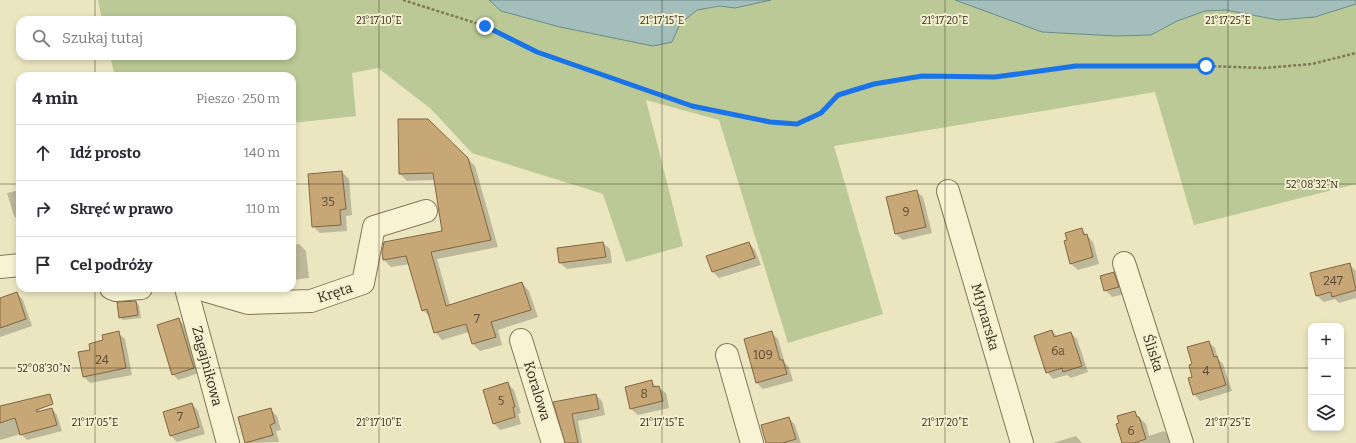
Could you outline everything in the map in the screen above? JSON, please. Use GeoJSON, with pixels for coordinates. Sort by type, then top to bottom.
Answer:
{"type":"FeatureCollection","features":[{"type":"Feature","properties":{"kind":"street","name":"Młynarska"},"geometry":{"type":"LineString","coordinates":[[948,191],[1022,443]]}},
{"type":"Feature","properties":{"kind":"street","name":"Kręta"},"geometry":{"type":"LineString","coordinates":[[212,292],[248,302],[312,300],[363,283],[374,227],[426,211]]}},
{"type":"Feature","properties":{"kind":"street","name":"Śliska"},"geometry":{"type":"LineString","coordinates":[[1124,263],[1182,443]]}},
{"type":"Feature","properties":{"kind":"street"},"geometry":{"type":"LineString","coordinates":[[0,267],[16,265]]}},
{"type":"Feature","properties":{"kind":"street","name":"Zagajnikowa"},"geometry":{"type":"LineString","coordinates":[[187,292],[228,443]]}},
{"type":"Feature","properties":{"kind":"street","name":"Koralowa"},"geometry":{"type":"LineString","coordinates":[[521,340],[553,443]]}},
{"type":"Feature","properties":{"kind":"street"},"geometry":{"type":"LineString","coordinates":[[727,355],[752,443]]}},
{"type":"Feature","properties":{"kind":"path"},"geometry":{"type":"LineString","coordinates":[[403,0],[485,26],[537,52],[692,106],[770,122],[797,124],[821,113],[838,95],[874,84],[922,76],[995,77],[1076,66],[1206,66],[1264,68],[1312,64],[1356,53]]}},
{"type":"Feature","properties":{"kind":"green space"},"geometry":{"type":"Polygon","coordinates":[[[98,0],[489,0],[501,11],[672,42],[680,24],[697,10],[720,6],[735,8],[771,0],[955,0],[1042,32],[1116,36],[1151,35],[1177,21],[1205,11],[1226,10],[1278,20],[1315,17],[1356,4],[1356,184],[1194,225],[1155,92],[834,146],[883,314],[788,343],[719,120],[646,100],[683,246],[626,262],[603,194],[472,153],[431,109],[378,68],[352,73],[356,116],[296,123],[296,72],[114,72],[111,60],[296,60],[296,16],[101,16],[98,0]]]}},
{"type":"Feature","properties":{"kind":"water"},"geometry":{"type":"Polygon","coordinates":[[[489,0],[771,0],[735,8],[720,6],[697,10],[680,24],[672,42],[653,46],[560,27],[501,11],[489,0]]]}},
{"type":"Feature","properties":{"kind":"water"},"geometry":{"type":"Polygon","coordinates":[[[955,0],[1356,0],[1356,4],[1315,17],[1278,20],[1226,10],[1205,11],[1177,21],[1151,35],[1116,36],[1042,32],[955,0]]]}},
{"type":"Feature","properties":{"kind":"building"},"geometry":{"type":"Polygon","coordinates":[[[398,119],[428,119],[468,158],[491,240],[431,252],[446,306],[522,282],[531,310],[491,322],[496,337],[472,344],[466,324],[434,333],[427,309],[422,311],[406,256],[383,260],[382,252],[384,242],[442,231],[433,173],[399,174],[398,119]]]}},
{"type":"Feature","properties":{"kind":"building"},"geometry":{"type":"Polygon","coordinates":[[[342,171],[346,209],[340,210],[341,225],[312,227],[308,174],[342,171]]]}},
{"type":"Feature","properties":{"kind":"building"},"geometry":{"type":"Polygon","coordinates":[[[917,190],[926,227],[895,234],[886,197],[917,190]]]}},
{"type":"Feature","properties":{"kind":"building"},"geometry":{"type":"Polygon","coordinates":[[[1082,228],[1084,235],[1087,234],[1093,257],[1070,264],[1064,241],[1067,240],[1065,233],[1082,228]]]}},
{"type":"Feature","properties":{"kind":"building"},"geometry":{"type":"Polygon","coordinates":[[[603,242],[606,257],[559,263],[557,248],[603,242]]]}},
{"type":"Feature","properties":{"kind":"building"},"geometry":{"type":"Polygon","coordinates":[[[749,242],[755,258],[712,272],[706,256],[749,242]]]}},
{"type":"Feature","properties":{"kind":"building"},"geometry":{"type":"Polygon","coordinates":[[[1350,263],[1356,290],[1332,297],[1331,292],[1316,296],[1310,273],[1350,263]]]}},
{"type":"Feature","properties":{"kind":"building"},"geometry":{"type":"Polygon","coordinates":[[[1114,272],[1119,287],[1104,291],[1100,276],[1114,272]]]}},
{"type":"Feature","properties":{"kind":"building"},"geometry":{"type":"Polygon","coordinates":[[[17,292],[26,319],[0,328],[0,298],[17,292]]]}},
{"type":"Feature","properties":{"kind":"building"},"geometry":{"type":"Polygon","coordinates":[[[136,301],[138,315],[119,318],[117,302],[136,301]]]}},
{"type":"Feature","properties":{"kind":"building"},"geometry":{"type":"Polygon","coordinates":[[[179,318],[194,368],[172,375],[157,325],[179,318]]]}},
{"type":"Feature","properties":{"kind":"building"},"geometry":{"type":"Polygon","coordinates":[[[1052,330],[1054,337],[1071,332],[1082,366],[1063,372],[1062,368],[1046,373],[1034,336],[1052,330]]]}},
{"type":"Feature","properties":{"kind":"building"},"geometry":{"type":"Polygon","coordinates":[[[119,331],[126,368],[83,377],[78,352],[90,350],[89,344],[103,340],[102,335],[119,331]]]}},
{"type":"Feature","properties":{"kind":"building"},"geometry":{"type":"Polygon","coordinates":[[[772,331],[780,360],[783,360],[787,374],[756,383],[744,339],[772,331]]]}},
{"type":"Feature","properties":{"kind":"building"},"geometry":{"type":"Polygon","coordinates":[[[1209,341],[1214,357],[1217,356],[1226,385],[1193,395],[1188,378],[1192,377],[1189,365],[1192,364],[1187,347],[1209,341]]]}},
{"type":"Feature","properties":{"kind":"building"},"geometry":{"type":"Polygon","coordinates":[[[652,380],[653,387],[659,386],[663,401],[630,409],[625,387],[652,380]]]}},
{"type":"Feature","properties":{"kind":"building"},"geometry":{"type":"Polygon","coordinates":[[[508,382],[515,407],[513,407],[515,417],[493,424],[483,390],[508,382]]]}},
{"type":"Feature","properties":{"kind":"building"},"geometry":{"type":"Polygon","coordinates":[[[50,394],[53,404],[36,410],[37,412],[52,408],[57,425],[20,435],[15,418],[0,423],[0,406],[50,394]]]}},
{"type":"Feature","properties":{"kind":"building"},"geometry":{"type":"Polygon","coordinates":[[[596,394],[599,409],[572,414],[578,443],[565,443],[553,402],[596,394]]]}},
{"type":"Feature","properties":{"kind":"building"},"geometry":{"type":"Polygon","coordinates":[[[192,403],[199,427],[170,436],[163,412],[192,403]]]}},
{"type":"Feature","properties":{"kind":"building"},"geometry":{"type":"Polygon","coordinates":[[[271,408],[275,423],[270,425],[273,435],[245,443],[238,417],[271,408]]]}},
{"type":"Feature","properties":{"kind":"building"},"geometry":{"type":"Polygon","coordinates":[[[1135,411],[1137,417],[1139,417],[1146,439],[1134,443],[1122,443],[1116,424],[1119,423],[1117,416],[1135,411]]]}},
{"type":"Feature","properties":{"kind":"building"},"geometry":{"type":"Polygon","coordinates":[[[789,417],[796,439],[783,443],[766,443],[761,425],[789,417]]]}},
{"type":"Feature","properties":{"kind":"route"},"geometry":{"type":"LineString","coordinates":[[485,26],[537,52],[692,106],[770,122],[797,124],[821,113],[838,95],[874,84],[922,76],[995,77],[1076,66],[1206,66]]}}]}
